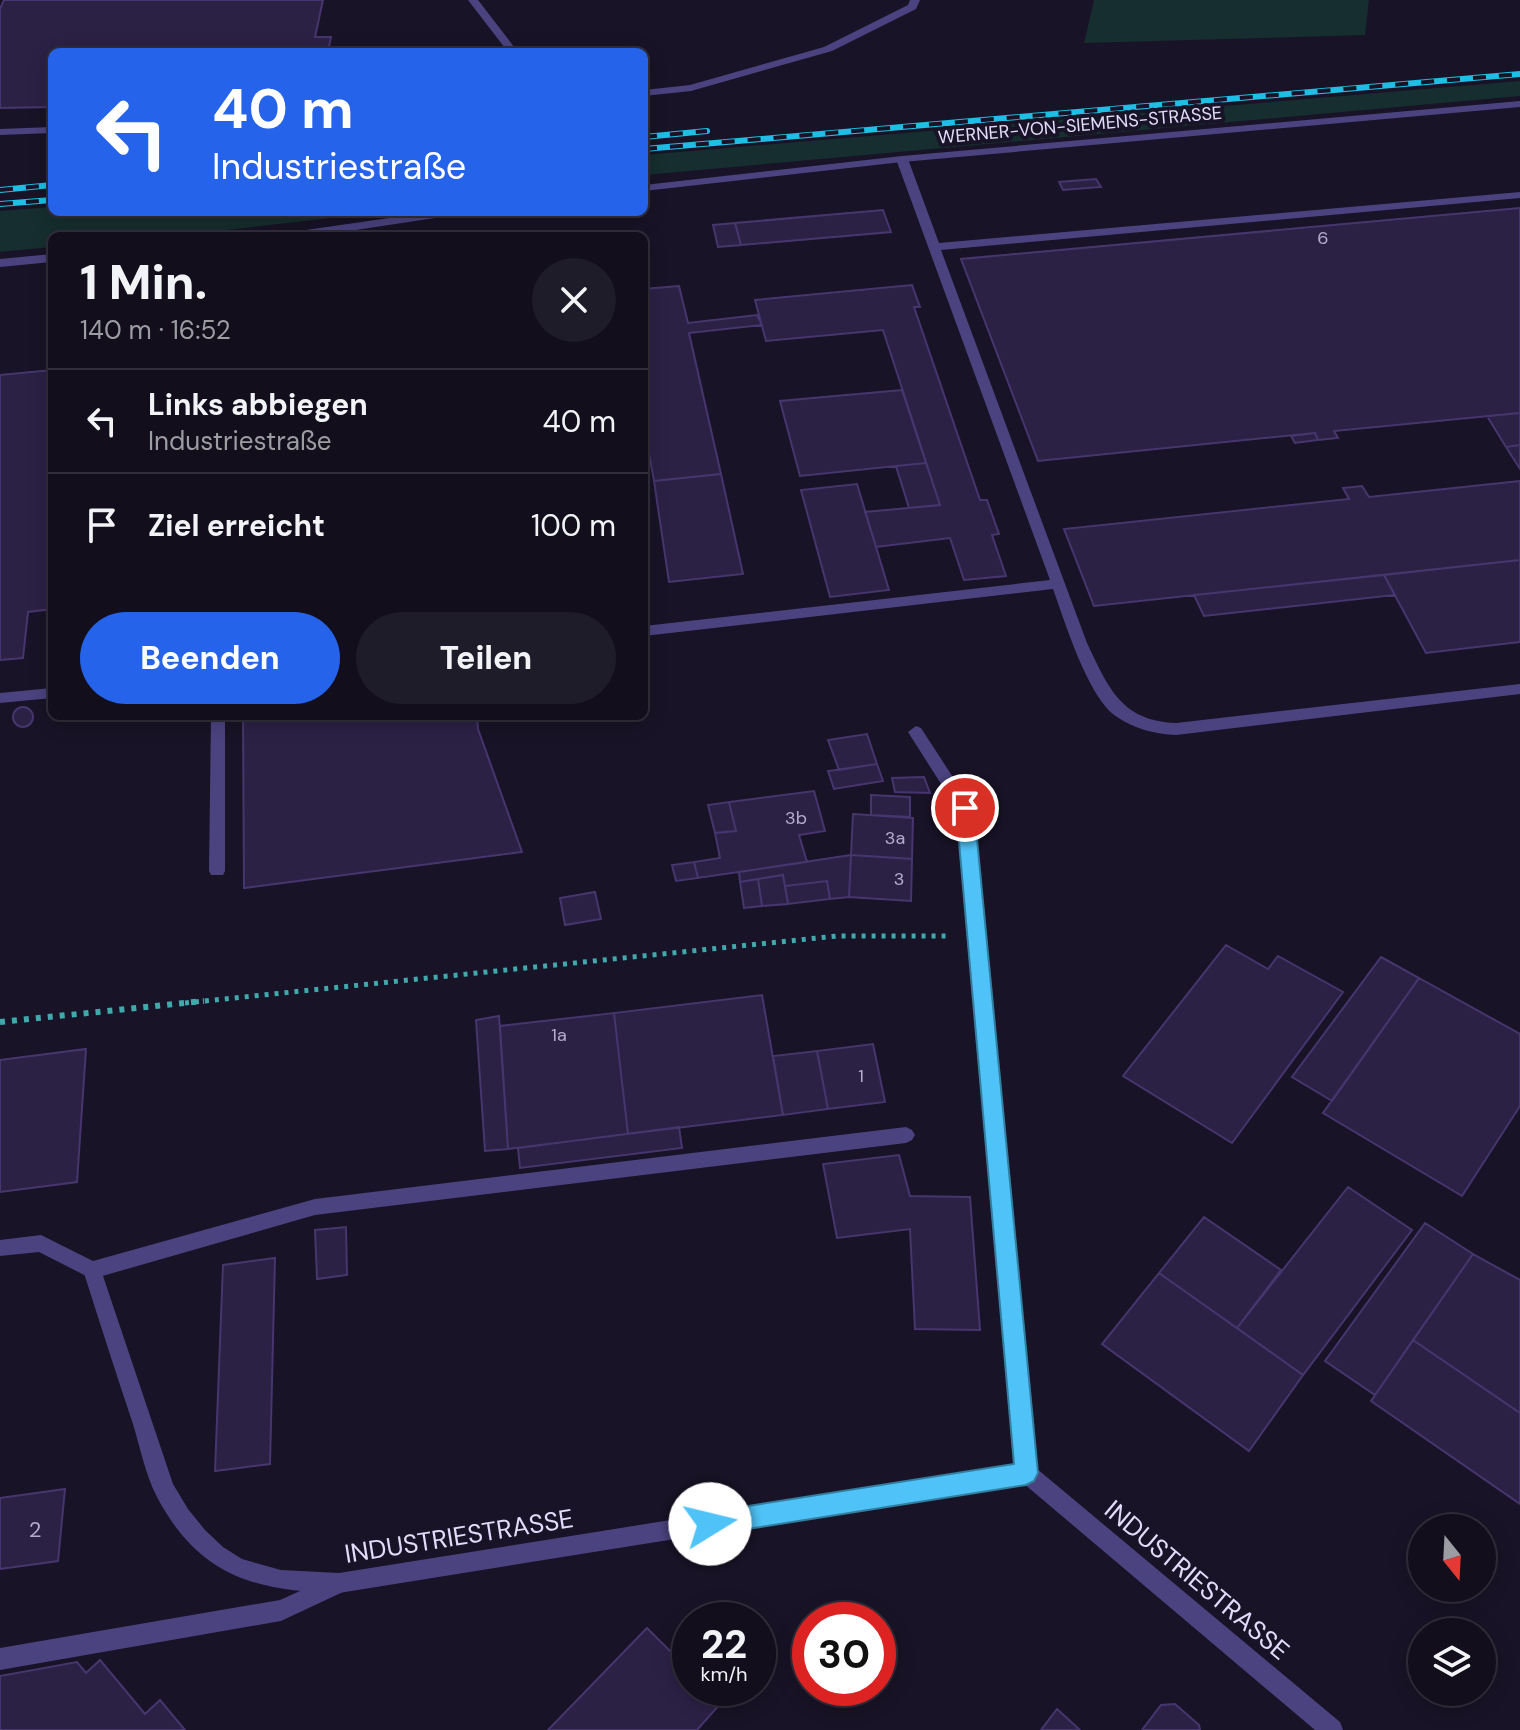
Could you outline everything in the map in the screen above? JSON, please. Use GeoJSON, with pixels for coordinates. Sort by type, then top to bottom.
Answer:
{"type":"FeatureCollection","features":[{"type":"Feature","properties":{"kind":"street"},"geometry":{"type":"LineString","coordinates":[[473,0],[510,48]]}},
{"type":"Feature","properties":{"kind":"street"},"geometry":{"type":"LineString","coordinates":[[648,93],[691,88],[828,49],[927,0]]}},
{"type":"Feature","properties":{"kind":"street","name":"WERNER-VON-SIEMENS-STRASSE"},"geometry":{"type":"LineString","coordinates":[[648,188],[902,159],[1520,104]]}},
{"type":"Feature","properties":{"kind":"street"},"geometry":{"type":"LineString","coordinates":[[0,132],[48,130]]}},
{"type":"Feature","properties":{"kind":"street"},"geometry":{"type":"LineString","coordinates":[[902,159],[1057,584],[1080,643],[1109,700],[1135,721],[1153,728],[1197,728],[1520,689]]}},
{"type":"Feature","properties":{"kind":"street"},"geometry":{"type":"LineString","coordinates":[[934,247],[1520,195]]}},
{"type":"Feature","properties":{"kind":"street"},"geometry":{"type":"LineString","coordinates":[[319,232],[428,216]]}},
{"type":"Feature","properties":{"kind":"street"},"geometry":{"type":"LineString","coordinates":[[0,263],[48,258]]}},
{"type":"Feature","properties":{"kind":"street"},"geometry":{"type":"LineString","coordinates":[[648,631],[1057,584]]}},
{"type":"Feature","properties":{"kind":"street"},"geometry":{"type":"LineString","coordinates":[[0,698],[48,693]]}},
{"type":"Feature","properties":{"kind":"street"},"geometry":{"type":"LineString","coordinates":[[217,871],[218,720]]}},
{"type":"Feature","properties":{"kind":"street"},"geometry":{"type":"LineString","coordinates":[[916,732],[965,808],[1026,1473]]}},
{"type":"Feature","properties":{"kind":"street"},"geometry":{"type":"LineString","coordinates":[[0,1248],[41,1243],[92,1270],[315,1207],[906,1135]]}},
{"type":"Feature","properties":{"kind":"street","name":"INDUSTRIESTRASSE"},"geometry":{"type":"LineString","coordinates":[[92,1270],[164,1489],[193,1536],[211,1552],[254,1575],[278,1582],[339,1583],[1026,1473],[1332,1730]]}},
{"type":"Feature","properties":{"kind":"street"},"geometry":{"type":"LineString","coordinates":[[0,1659],[281,1610],[339,1583]]}},
{"type":"Feature","properties":{"kind":"path"},"geometry":{"type":"LineString","coordinates":[[0,1022],[837,936],[975,937]]}},
{"type":"Feature","properties":{"kind":"green space"},"geometry":{"type":"Polygon","coordinates":[[[1094,0],[1369,0],[1365,35],[1084,43],[1094,0]]]}},
{"type":"Feature","properties":{"kind":"green space"},"geometry":{"type":"Polygon","coordinates":[[[1520,81],[1520,96],[648,175],[648,155],[1520,81]]]}},
{"type":"Feature","properties":{"kind":"green space"},"geometry":{"type":"Polygon","coordinates":[[[48,207],[48,216],[349,216],[209,232],[48,232],[48,247],[0,252],[0,211],[48,207]]]}},
{"type":"Feature","properties":{"kind":"building"},"geometry":{"type":"Polygon","coordinates":[[[4,0],[323,0],[315,37],[331,37],[329,48],[48,48],[48,107],[0,108],[0,9],[4,0]]]}},
{"type":"Feature","properties":{"kind":"building"},"geometry":{"type":"Polygon","coordinates":[[[1096,179],[1101,187],[1063,190],[1059,182],[1096,179]]]}},
{"type":"Feature","properties":{"kind":"building"},"geometry":{"type":"Polygon","coordinates":[[[1520,208],[1520,413],[1334,431],[1338,438],[1318,440],[1315,433],[1038,461],[961,259],[1520,208]]]}},
{"type":"Feature","properties":{"kind":"building"},"geometry":{"type":"Polygon","coordinates":[[[883,210],[891,232],[741,245],[735,223],[883,210]]]}},
{"type":"Feature","properties":{"kind":"building"},"geometry":{"type":"Polygon","coordinates":[[[735,223],[741,245],[718,247],[713,225],[735,223]]]}},
{"type":"Feature","properties":{"kind":"building"},"geometry":{"type":"Polygon","coordinates":[[[912,285],[920,307],[914,307],[980,500],[987,500],[999,534],[992,535],[1006,576],[964,580],[950,538],[876,547],[865,512],[940,505],[883,330],[766,341],[755,300],[912,285]]]}},
{"type":"Feature","properties":{"kind":"building"},"geometry":{"type":"Polygon","coordinates":[[[679,286],[688,323],[757,315],[762,325],[689,333],[721,474],[654,481],[648,453],[648,289],[679,286]]]}},
{"type":"Feature","properties":{"kind":"building"},"geometry":{"type":"Polygon","coordinates":[[[48,370],[48,610],[28,612],[23,658],[0,660],[0,375],[48,370]]]}},
{"type":"Feature","properties":{"kind":"building"},"geometry":{"type":"Polygon","coordinates":[[[902,390],[926,463],[800,476],[780,401],[902,390]]]}},
{"type":"Feature","properties":{"kind":"building"},"geometry":{"type":"Polygon","coordinates":[[[1520,413],[1520,445],[1506,447],[1487,416],[1520,413]]]}},
{"type":"Feature","properties":{"kind":"building"},"geometry":{"type":"Polygon","coordinates":[[[1315,433],[1318,440],[1295,443],[1291,436],[1315,433]]]}},
{"type":"Feature","properties":{"kind":"building"},"geometry":{"type":"Polygon","coordinates":[[[1520,445],[1520,469],[1506,447],[1520,445]]]}},
{"type":"Feature","properties":{"kind":"building"},"geometry":{"type":"Polygon","coordinates":[[[926,463],[940,505],[909,508],[896,466],[926,463]]]}},
{"type":"Feature","properties":{"kind":"building"},"geometry":{"type":"Polygon","coordinates":[[[721,474],[743,574],[669,582],[654,481],[721,474]]]}},
{"type":"Feature","properties":{"kind":"building"},"geometry":{"type":"Polygon","coordinates":[[[1520,481],[1520,560],[1094,606],[1064,529],[1349,499],[1343,488],[1362,486],[1369,497],[1520,481]]]}},
{"type":"Feature","properties":{"kind":"building"},"geometry":{"type":"Polygon","coordinates":[[[857,484],[889,590],[830,597],[801,490],[857,484]]]}},
{"type":"Feature","properties":{"kind":"building"},"geometry":{"type":"Polygon","coordinates":[[[1520,560],[1520,642],[1426,653],[1384,575],[1520,560]]]}},
{"type":"Feature","properties":{"kind":"building"},"geometry":{"type":"Polygon","coordinates":[[[1384,575],[1395,595],[1204,616],[1194,595],[1384,575]]]}},
{"type":"Feature","properties":{"kind":"building"},"geometry":{"type":"Polygon","coordinates":[[[23,707],[30,710],[33,717],[30,724],[23,727],[16,724],[13,717],[16,710],[23,707]]]}},
{"type":"Feature","properties":{"kind":"building"},"geometry":{"type":"Polygon","coordinates":[[[243,720],[477,720],[522,852],[244,888],[243,720]]]}},
{"type":"Feature","properties":{"kind":"building"},"geometry":{"type":"Polygon","coordinates":[[[867,734],[877,764],[839,770],[828,740],[867,734]]]}},
{"type":"Feature","properties":{"kind":"building"},"geometry":{"type":"Polygon","coordinates":[[[877,764],[883,781],[834,789],[828,771],[877,764]]]}},
{"type":"Feature","properties":{"kind":"building"},"geometry":{"type":"Polygon","coordinates":[[[924,777],[930,793],[895,792],[892,778],[924,777]]]}},
{"type":"Feature","properties":{"kind":"building"},"geometry":{"type":"Polygon","coordinates":[[[814,791],[825,831],[799,835],[807,862],[698,878],[694,862],[720,858],[715,833],[736,831],[729,802],[814,791]]]}},
{"type":"Feature","properties":{"kind":"building"},"geometry":{"type":"Polygon","coordinates":[[[871,795],[910,797],[910,817],[871,815],[871,795]]]}},
{"type":"Feature","properties":{"kind":"building"},"geometry":{"type":"Polygon","coordinates":[[[729,802],[736,831],[715,833],[708,805],[729,802]]]}},
{"type":"Feature","properties":{"kind":"building"},"geometry":{"type":"Polygon","coordinates":[[[853,814],[913,818],[912,859],[851,855],[853,814]]]}},
{"type":"Feature","properties":{"kind":"building"},"geometry":{"type":"Polygon","coordinates":[[[851,855],[849,897],[830,899],[827,881],[785,886],[783,875],[740,882],[739,872],[851,855]]]}},
{"type":"Feature","properties":{"kind":"building"},"geometry":{"type":"Polygon","coordinates":[[[851,855],[912,859],[911,901],[849,897],[851,855]]]}},
{"type":"Feature","properties":{"kind":"building"},"geometry":{"type":"Polygon","coordinates":[[[694,862],[698,878],[676,881],[672,865],[694,862]]]}},
{"type":"Feature","properties":{"kind":"building"},"geometry":{"type":"Polygon","coordinates":[[[783,875],[788,904],[762,906],[758,879],[783,875]]]}},
{"type":"Feature","properties":{"kind":"building"},"geometry":{"type":"Polygon","coordinates":[[[758,879],[762,906],[744,908],[740,882],[758,879]]]}},
{"type":"Feature","properties":{"kind":"building"},"geometry":{"type":"Polygon","coordinates":[[[827,881],[830,899],[788,904],[785,886],[827,881]]]}},
{"type":"Feature","properties":{"kind":"building"},"geometry":{"type":"Polygon","coordinates":[[[595,892],[601,919],[565,925],[560,898],[595,892]]]}},
{"type":"Feature","properties":{"kind":"building"},"geometry":{"type":"Polygon","coordinates":[[[1226,945],[1268,969],[1278,956],[1343,992],[1232,1143],[1123,1076],[1226,945]]]}},
{"type":"Feature","properties":{"kind":"building"},"geometry":{"type":"Polygon","coordinates":[[[1381,957],[1419,978],[1332,1101],[1292,1077],[1381,957]]]}},
{"type":"Feature","properties":{"kind":"building"},"geometry":{"type":"Polygon","coordinates":[[[1419,978],[1520,1034],[1520,1106],[1462,1196],[1323,1113],[1419,978]]]}},
{"type":"Feature","properties":{"kind":"building"},"geometry":{"type":"Polygon","coordinates":[[[762,995],[783,1115],[628,1134],[614,1013],[762,995]]]}},
{"type":"Feature","properties":{"kind":"building"},"geometry":{"type":"Polygon","coordinates":[[[614,1013],[628,1134],[508,1149],[500,1026],[614,1013]]]}},
{"type":"Feature","properties":{"kind":"building"},"geometry":{"type":"Polygon","coordinates":[[[499,1016],[508,1149],[485,1151],[476,1020],[499,1016]]]}},
{"type":"Feature","properties":{"kind":"building"},"geometry":{"type":"Polygon","coordinates":[[[873,1044],[885,1102],[828,1109],[817,1051],[873,1044]]]}},
{"type":"Feature","properties":{"kind":"building"},"geometry":{"type":"Polygon","coordinates":[[[86,1049],[77,1182],[0,1192],[0,1060],[86,1049]]]}},
{"type":"Feature","properties":{"kind":"building"},"geometry":{"type":"Polygon","coordinates":[[[817,1051],[828,1109],[783,1115],[773,1056],[817,1051]]]}},
{"type":"Feature","properties":{"kind":"building"},"geometry":{"type":"Polygon","coordinates":[[[679,1127],[682,1148],[520,1168],[518,1148],[679,1127]]]}},
{"type":"Feature","properties":{"kind":"building"},"geometry":{"type":"Polygon","coordinates":[[[899,1155],[910,1196],[970,1197],[980,1330],[915,1329],[910,1229],[837,1238],[823,1164],[899,1155]]]}},
{"type":"Feature","properties":{"kind":"building"},"geometry":{"type":"Polygon","coordinates":[[[1348,1187],[1412,1230],[1303,1375],[1237,1328],[1348,1187]]]}},
{"type":"Feature","properties":{"kind":"building"},"geometry":{"type":"Polygon","coordinates":[[[1204,1217],[1281,1270],[1237,1328],[1159,1273],[1204,1217]]]}},
{"type":"Feature","properties":{"kind":"building"},"geometry":{"type":"Polygon","coordinates":[[[1425,1223],[1473,1254],[1375,1395],[1325,1361],[1425,1223]]]}},
{"type":"Feature","properties":{"kind":"building"},"geometry":{"type":"Polygon","coordinates":[[[346,1227],[347,1275],[317,1279],[315,1230],[346,1227]]]}},
{"type":"Feature","properties":{"kind":"building"},"geometry":{"type":"Polygon","coordinates":[[[1473,1254],[1520,1280],[1520,1413],[1413,1340],[1473,1254]]]}},
{"type":"Feature","properties":{"kind":"building"},"geometry":{"type":"Polygon","coordinates":[[[275,1258],[270,1464],[215,1471],[223,1265],[275,1258]]]}},
{"type":"Feature","properties":{"kind":"building"},"geometry":{"type":"Polygon","coordinates":[[[1159,1273],[1303,1375],[1249,1451],[1102,1344],[1159,1273]]]}},
{"type":"Feature","properties":{"kind":"building"},"geometry":{"type":"Polygon","coordinates":[[[1413,1340],[1520,1413],[1520,1504],[1371,1401],[1413,1340]]]}},
{"type":"Feature","properties":{"kind":"building"},"geometry":{"type":"Polygon","coordinates":[[[65,1489],[58,1561],[0,1569],[0,1498],[65,1489]]]}},
{"type":"Feature","properties":{"kind":"building"},"geometry":{"type":"Polygon","coordinates":[[[647,1628],[672,1653],[672,1706],[718,1706],[697,1730],[548,1730],[647,1628]]]}},
{"type":"Feature","properties":{"kind":"building"},"geometry":{"type":"Polygon","coordinates":[[[100,1660],[145,1714],[160,1700],[185,1730],[0,1730],[0,1676],[77,1662],[86,1673],[100,1660]]]}},
{"type":"Feature","properties":{"kind":"building"},"geometry":{"type":"Polygon","coordinates":[[[1175,1704],[1199,1725],[1200,1730],[1142,1730],[1161,1705],[1175,1704]]]}},
{"type":"Feature","properties":{"kind":"building"},"geometry":{"type":"Polygon","coordinates":[[[1057,1709],[1080,1730],[1041,1730],[1057,1709]]]}},
{"type":"Feature","properties":{"kind":"railway"},"geometry":{"type":"LineString","coordinates":[[648,149],[1520,74]]}},
{"type":"Feature","properties":{"kind":"railway"},"geometry":{"type":"LineString","coordinates":[[648,137],[707,131]]}},
{"type":"Feature","properties":{"kind":"railway"},"geometry":{"type":"LineString","coordinates":[[0,190],[48,185]]}},
{"type":"Feature","properties":{"kind":"railway"},"geometry":{"type":"LineString","coordinates":[[0,204],[48,200]]}},
{"type":"Feature","properties":{"kind":"route"},"geometry":{"type":"LineString","coordinates":[[710,1524],[1026,1473],[965,808]]}}]}
